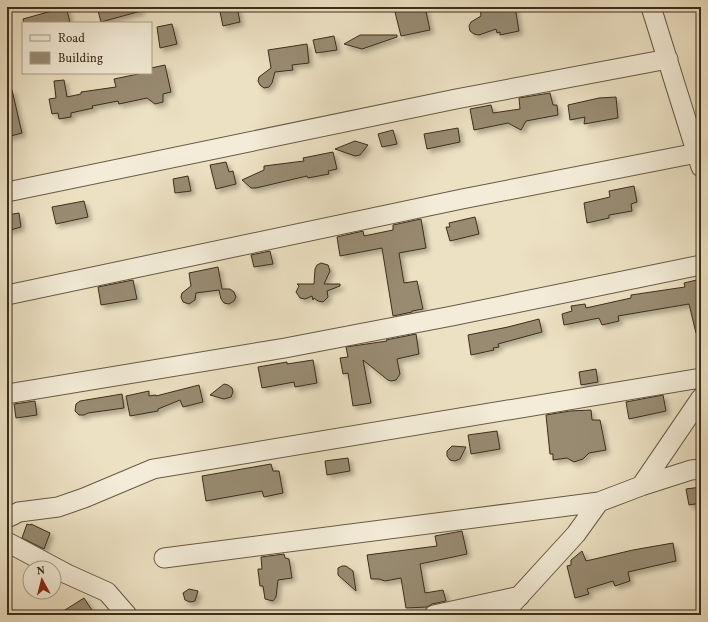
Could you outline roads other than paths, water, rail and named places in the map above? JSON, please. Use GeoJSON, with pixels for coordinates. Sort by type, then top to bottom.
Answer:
{"type":"FeatureCollection","features":[{"type":"Feature","properties":{"kind":"street"},"geometry":{"type":"LineString","coordinates":[[7,295],[447,202],[699,160],[651,7]]}},
{"type":"Feature","properties":{"kind":"street"},"geometry":{"type":"LineString","coordinates":[[7,192],[456,99],[668,59]]}},
{"type":"Feature","properties":{"kind":"street"},"geometry":{"type":"LineString","coordinates":[[7,394],[285,348],[452,316],[701,265]]}},
{"type":"Feature","properties":{"kind":"street"},"geometry":{"type":"LineString","coordinates":[[7,518],[19,512],[58,506],[84,498],[153,469],[701,378]]}},
{"type":"Feature","properties":{"kind":"street"},"geometry":{"type":"LineString","coordinates":[[641,486],[701,398]]}},
{"type":"Feature","properties":{"kind":"street"},"geometry":{"type":"LineString","coordinates":[[164,558],[599,502],[641,486],[691,470],[701,469]]}},
{"type":"Feature","properties":{"kind":"street"},"geometry":{"type":"LineString","coordinates":[[502,615],[576,534],[599,502]]}},
{"type":"Feature","properties":{"kind":"street"},"geometry":{"type":"LineString","coordinates":[[7,542],[67,574],[107,592],[127,615]]}},
{"type":"Feature","properties":{"kind":"street"},"geometry":{"type":"LineString","coordinates":[[434,615],[520,596]]}}]}
